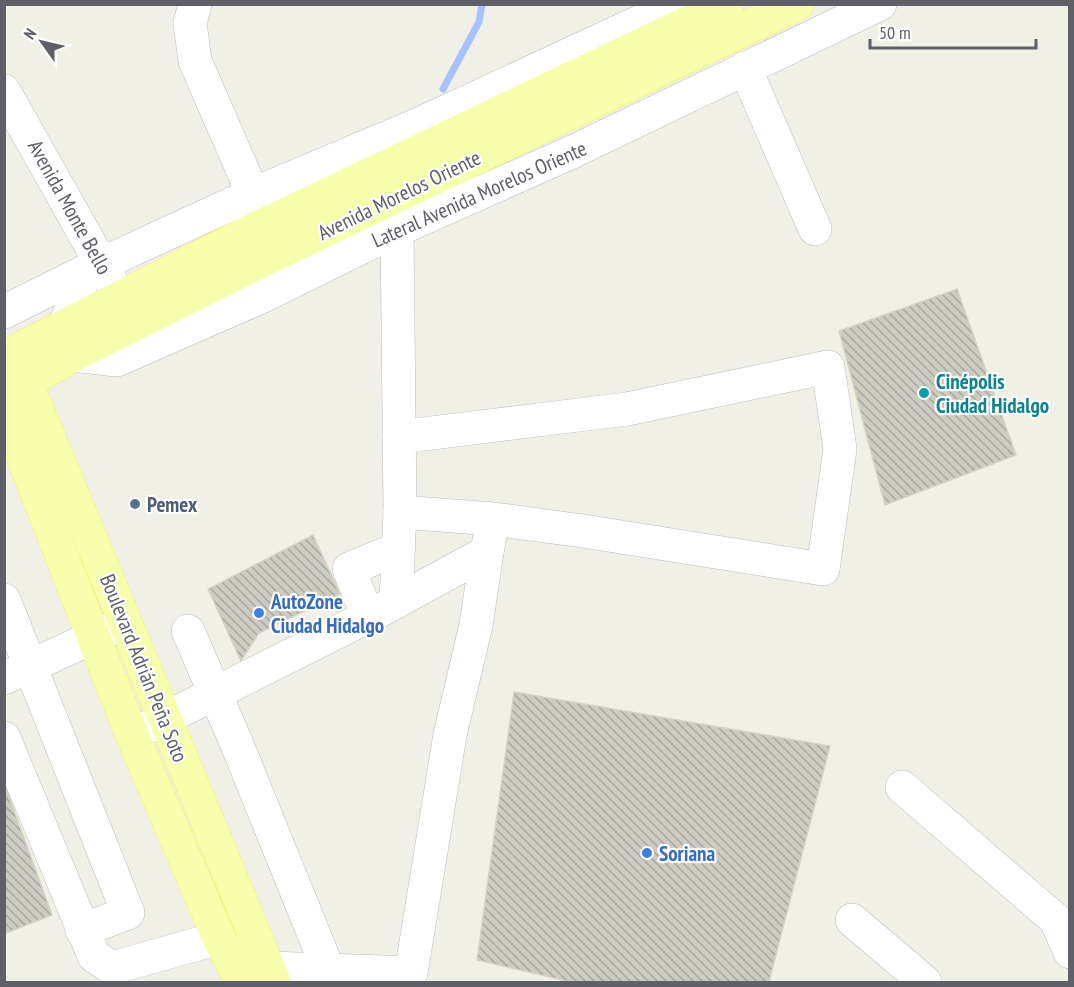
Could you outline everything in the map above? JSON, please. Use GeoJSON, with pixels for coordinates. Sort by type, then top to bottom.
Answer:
{"type":"FeatureCollection","features":[{"type":"Feature","properties":{"kind":"main road","name":"Avenida Morelos Oriente"},"geometry":{"type":"LineString","coordinates":[[9,355],[69,341],[126,312],[257,228],[727,4]]}},
{"type":"Feature","properties":{"kind":"main road","name":"Avenida Morelos Oriente"},"geometry":{"type":"LineString","coordinates":[[126,312],[259,262],[797,4]]}},
{"type":"Feature","properties":{"kind":"main road","name":"Avenida Morelos Oriente"},"geometry":{"type":"LineString","coordinates":[[16,387],[69,341]]}},
{"type":"Feature","properties":{"kind":"main road","name":"Boulevard Adrián Peña Soto"},"geometry":{"type":"LineString","coordinates":[[9,355],[16,387],[125,622],[164,717],[255,976]]}},
{"type":"Feature","properties":{"kind":"main road","name":"Boulevard Adrián Peña Soto"},"geometry":{"type":"LineString","coordinates":[[4,415],[19,447],[132,735],[219,938],[255,976]]}},
{"type":"Feature","properties":{"kind":"street"},"geometry":{"type":"LineString","coordinates":[[195,4],[190,24],[195,61],[253,194]]}},
{"type":"Feature","properties":{"kind":"street"},"geometry":{"type":"LineString","coordinates":[[4,312],[94,267],[253,194],[428,120],[678,4]]}},
{"type":"Feature","properties":{"kind":"street","name":"Lateral Avenida Morelos Oriente"},"geometry":{"type":"LineString","coordinates":[[69,341],[117,360],[263,296],[397,230],[572,152],[880,4]]}},
{"type":"Feature","properties":{"kind":"street"},"geometry":{"type":"LineString","coordinates":[[745,68],[815,229]]}},
{"type":"Feature","properties":{"kind":"street","name":"Avenida Monte Bello"},"geometry":{"type":"LineString","coordinates":[[4,91],[14,130],[94,267],[126,312]]}},
{"type":"Feature","properties":{"kind":"street"},"geometry":{"type":"LineString","coordinates":[[396,602],[400,512],[397,230]]}},
{"type":"Feature","properties":{"kind":"street"},"geometry":{"type":"LineString","coordinates":[[69,341],[94,267]]}},
{"type":"Feature","properties":{"kind":"street"},"geometry":{"type":"LineString","coordinates":[[399,437],[627,409],[828,367],[840,449],[823,569],[493,519],[400,512]]}},
{"type":"Feature","properties":{"kind":"street"},"geometry":{"type":"LineString","coordinates":[[255,976],[328,969],[411,973],[450,735],[476,625],[493,519]]}},
{"type":"Feature","properties":{"kind":"street"},"geometry":{"type":"LineString","coordinates":[[368,617],[349,569],[397,549]]}},
{"type":"Feature","properties":{"kind":"street"},"geometry":{"type":"LineString","coordinates":[[132,735],[368,617],[487,552]]}},
{"type":"Feature","properties":{"kind":"street"},"geometry":{"type":"LineString","coordinates":[[4,600],[18,672],[128,913],[82,930]]}},
{"type":"Feature","properties":{"kind":"street"},"geometry":{"type":"LineString","coordinates":[[18,672],[125,622]]}},
{"type":"Feature","properties":{"kind":"street"},"geometry":{"type":"LineString","coordinates":[[188,632],[236,742],[328,969]]}},
{"type":"Feature","properties":{"kind":"street"},"geometry":{"type":"LineString","coordinates":[[4,738],[94,956],[112,968],[219,938]]}},
{"type":"Feature","properties":{"kind":"street"},"geometry":{"type":"LineString","coordinates":[[902,787],[1056,920],[1070,952]]}},
{"type":"Feature","properties":{"kind":"street"},"geometry":{"type":"LineString","coordinates":[[852,920],[925,982]]}},
{"type":"Feature","properties":{"kind":"building","name":"Cinépolis Ciudad Hidalgo"},"geometry":{"type":"Polygon","coordinates":[[[957,289],[1016,455],[885,505],[839,331],[957,289]]]}},
{"type":"Feature","properties":{"kind":"building","name":"AutoZone Ciudad Hidalgo"},"geometry":{"type":"Polygon","coordinates":[[[313,535],[340,594],[259,633],[241,661],[208,589],[313,535]]]}},
{"type":"Feature","properties":{"kind":"building","name":"Soriana"},"geometry":{"type":"Polygon","coordinates":[[[514,692],[830,746],[769,982],[571,982],[477,960],[514,692]]]}},
{"type":"Feature","properties":{"kind":"building"},"geometry":{"type":"Polygon","coordinates":[[[4,783],[52,915],[4,934],[4,783]]]}},
{"type":"Feature","properties":{"kind":"waterway"},"geometry":{"type":"LineString","coordinates":[[443,89],[479,22],[482,4]]}},
{"type":"Feature","properties":{"kind":"place","name":"Cinépolis Ciudad Hidalgo"},"geometry":{"type":"Point","coordinates":[924,393]}},
{"type":"Feature","properties":{"kind":"place","name":"Pemex"},"geometry":{"type":"Point","coordinates":[135,504]}},
{"type":"Feature","properties":{"kind":"place","name":"AutoZone Ciudad Hidalgo"},"geometry":{"type":"Point","coordinates":[259,613]}},
{"type":"Feature","properties":{"kind":"place","name":"Soriana"},"geometry":{"type":"Point","coordinates":[647,853]}}]}
